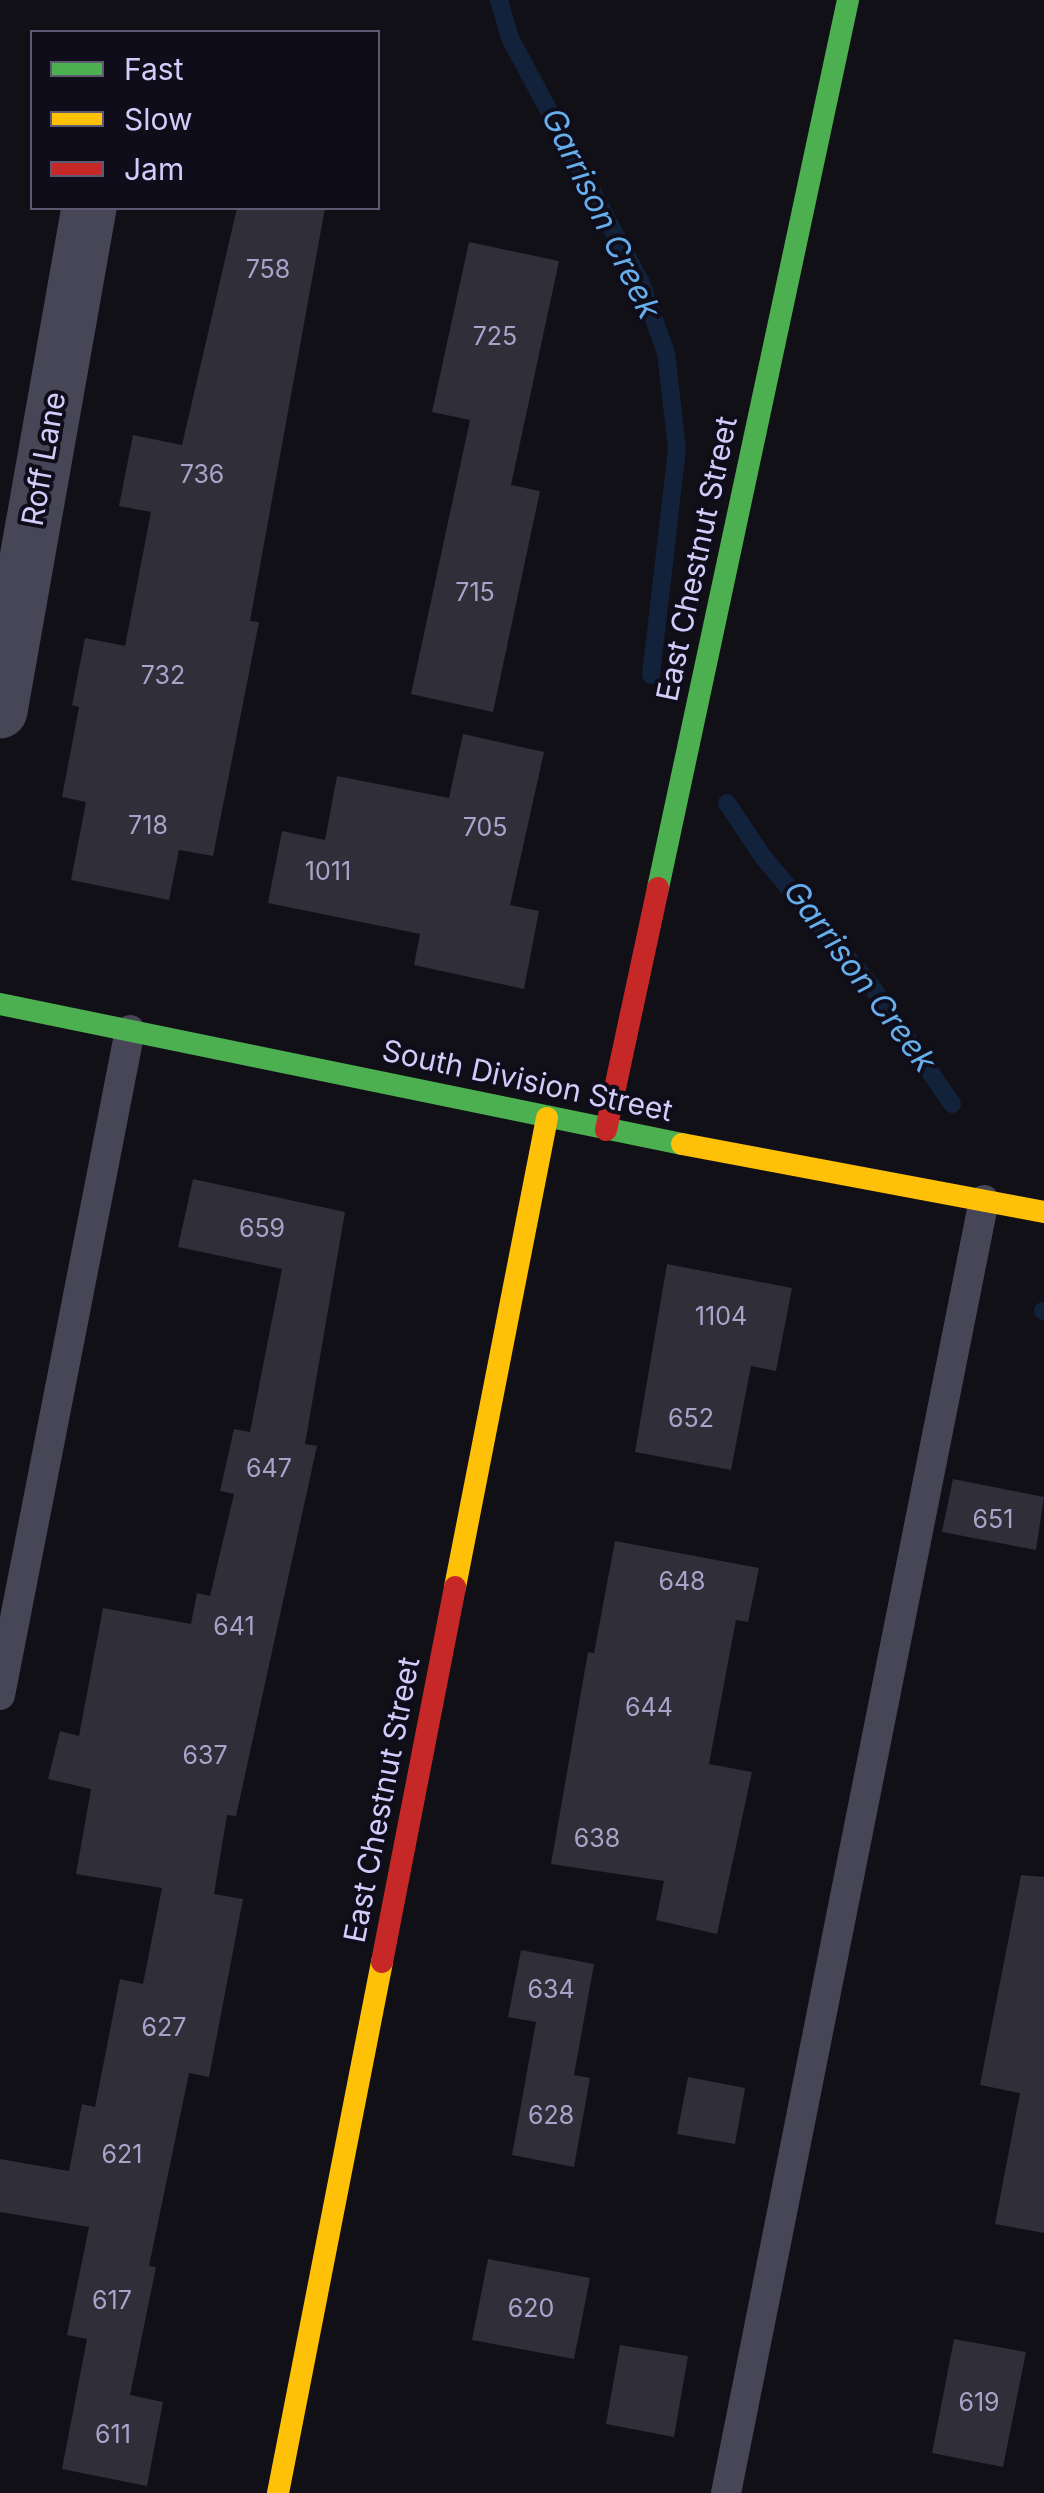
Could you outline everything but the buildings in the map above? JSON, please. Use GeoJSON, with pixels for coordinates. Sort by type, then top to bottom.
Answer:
{"type":"FeatureCollection","features":[{"type":"Feature","properties":{"kind":"street","name":"East Chestnut Street"},"geometry":{"type":"LineString","coordinates":[[606,1130],[848,0]]}},
{"type":"Feature","properties":{"kind":"street","name":"Roff Lane"},"geometry":{"type":"LineString","coordinates":[[0,712],[89,210]]}},
{"type":"Feature","properties":{"kind":"street","name":"South Division Street"},"geometry":{"type":"LineString","coordinates":[[0,1004],[606,1130],[1044,1212]]}},
{"type":"Feature","properties":{"kind":"street","name":"East Chestnut Street"},"geometry":{"type":"LineString","coordinates":[[278,2493],[547,1118]]}},
{"type":"Feature","properties":{"kind":"lane"},"geometry":{"type":"LineString","coordinates":[[0,1695],[130,1030]]}},
{"type":"Feature","properties":{"kind":"lane"},"geometry":{"type":"LineString","coordinates":[[726,2493],[984,1200]]}},
{"type":"Feature","properties":{"kind":"waterway","name":"Garrison Creek"},"geometry":{"type":"LineString","coordinates":[[499,0],[510,38],[641,283],[666,353],[677,449],[651,675]]}},
{"type":"Feature","properties":{"kind":"waterway","name":"Garrison Creek"},"geometry":{"type":"LineString","coordinates":[[727,803],[763,857],[872,987],[952,1104]]}},
{"type":"Feature","properties":{"kind":"traffic: fast"},"geometry":{"type":"LineString","coordinates":[[658,888],[848,0]]}},
{"type":"Feature","properties":{"kind":"traffic: fast"},"geometry":{"type":"LineString","coordinates":[[0,1004],[682,1144]]}},
{"type":"Feature","properties":{"kind":"traffic: slow"},"geometry":{"type":"LineString","coordinates":[[455,1587],[547,1118]]}},
{"type":"Feature","properties":{"kind":"traffic: slow"},"geometry":{"type":"LineString","coordinates":[[682,1144],[1044,1212]]}},
{"type":"Feature","properties":{"kind":"traffic: slow"},"geometry":{"type":"LineString","coordinates":[[278,2493],[382,1962]]}},
{"type":"Feature","properties":{"kind":"traffic: jam"},"geometry":{"type":"LineString","coordinates":[[606,1130],[658,888]]}},
{"type":"Feature","properties":{"kind":"traffic: jam"},"geometry":{"type":"LineString","coordinates":[[382,1962],[455,1587]]}}]}
